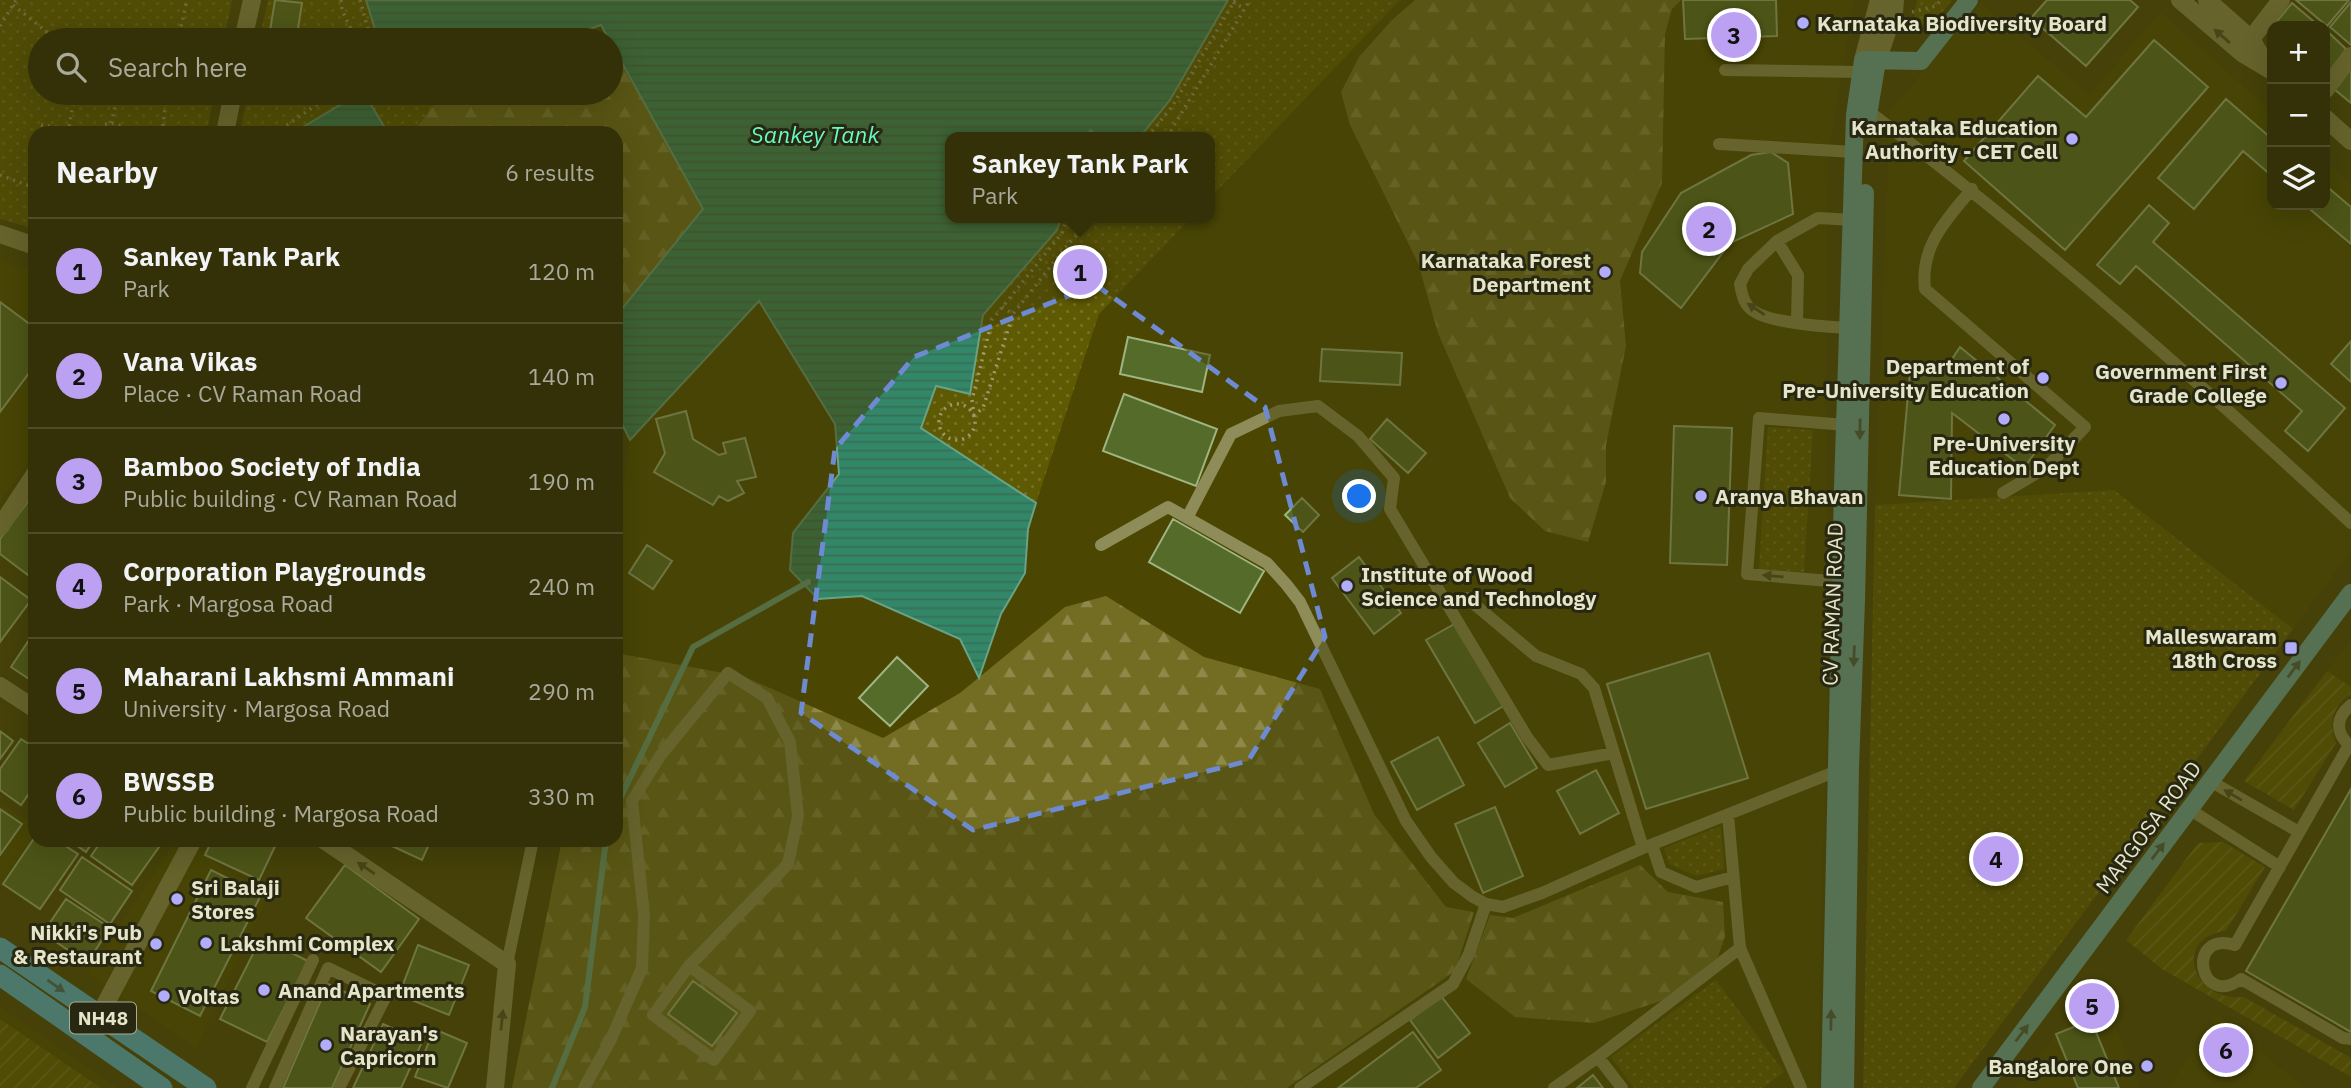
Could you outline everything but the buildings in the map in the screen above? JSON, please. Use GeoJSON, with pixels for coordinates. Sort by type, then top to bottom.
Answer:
{"type":"FeatureCollection","features":[{"type":"Feature","properties":{"kind":"highway","name":"NH48"},"geometry":{"type":"LineString","coordinates":[[0,948],[206,1088]]}},
{"type":"Feature","properties":{"kind":"highway","name":"NH48"},"geometry":{"type":"LineString","coordinates":[[0,975],[162,1088]]}},
{"type":"Feature","properties":{"kind":"main road"},"geometry":{"type":"LineString","coordinates":[[1867,64],[1922,61],[1969,0]]}},
{"type":"Feature","properties":{"kind":"main road","name":"CV RAMAN ROAD"},"geometry":{"type":"LineString","coordinates":[[1845,1088],[1867,64]]}},
{"type":"Feature","properties":{"kind":"main road","name":"CV RAMAN ROAD"},"geometry":{"type":"LineString","coordinates":[[1830,1088],[1855,115],[1867,64]]}},
{"type":"Feature","properties":{"kind":"main road","name":"MARGOSA ROAD"},"geometry":{"type":"LineString","coordinates":[[1981,1088],[2351,593]]}},
{"type":"Feature","properties":{"kind":"street"},"geometry":{"type":"LineString","coordinates":[[246,28],[252,0]]}},
{"type":"Feature","properties":{"kind":"street","name":"CV RAMAN ROAD"},"geometry":{"type":"LineString","coordinates":[[1867,64],[1879,0]]}},
{"type":"Feature","properties":{"kind":"street"},"geometry":{"type":"LineString","coordinates":[[2180,0],[2242,53],[2267,67]]}},
{"type":"Feature","properties":{"kind":"street"},"geometry":{"type":"LineString","coordinates":[[2207,0],[2251,39],[2267,64]]}},
{"type":"Feature","properties":{"kind":"street"},"geometry":{"type":"LineString","coordinates":[[2251,39],[2281,0]]}},
{"type":"Feature","properties":{"kind":"street","name":"CV RAMAN ROAD"},"geometry":{"type":"LineString","coordinates":[[1867,64],[1894,6]]}},
{"type":"Feature","properties":{"kind":"street"},"geometry":{"type":"LineString","coordinates":[[2329,84],[2351,55]]}},
{"type":"Feature","properties":{"kind":"street"},"geometry":{"type":"LineString","coordinates":[[226,126],[231,105]]}},
{"type":"Feature","properties":{"kind":"street"},"geometry":{"type":"LineString","coordinates":[[2330,122],[2351,141]]}},
{"type":"Feature","properties":{"kind":"street"},"geometry":{"type":"LineString","coordinates":[[0,234],[28,244]]}},
{"type":"Feature","properties":{"kind":"street"},"geometry":{"type":"LineString","coordinates":[[0,527],[28,485]]}},
{"type":"Feature","properties":{"kind":"street"},"geometry":{"type":"LineString","coordinates":[[0,686],[28,704]]}},
{"type":"Feature","properties":{"kind":"street"},"geometry":{"type":"LineString","coordinates":[[99,1016],[189,847]]}},
{"type":"Feature","properties":{"kind":"street"},"geometry":{"type":"LineString","coordinates":[[334,847],[508,964],[495,1088]]}},
{"type":"Feature","properties":{"kind":"lane"},"geometry":{"type":"LineString","coordinates":[[1725,70],[1867,64]]}},
{"type":"Feature","properties":{"kind":"lane"},"geometry":{"type":"LineString","coordinates":[[1867,116],[1875,116],[1972,189],[2201,387],[2351,523]]}},
{"type":"Feature","properties":{"kind":"lane"},"geometry":{"type":"LineString","coordinates":[[1719,144],[1854,152]]}},
{"type":"Feature","properties":{"kind":"lane"},"geometry":{"type":"LineString","coordinates":[[1972,189],[1940,227],[1929,250],[1923,272],[1925,289],[2085,427],[2047,467],[2003,492]]}},
{"type":"Feature","properties":{"kind":"lane"},"geometry":{"type":"LineString","coordinates":[[1849,328],[1772,318],[1754,312],[1743,299],[1740,284],[1748,269],[1777,241],[1818,218],[1853,220]]}},
{"type":"Feature","properties":{"kind":"lane"},"geometry":{"type":"LineString","coordinates":[[1777,241],[1798,275],[1797,321]]}},
{"type":"Feature","properties":{"kind":"lane"},"geometry":{"type":"LineString","coordinates":[[1187,518],[1231,435],[1279,411],[1318,406],[1358,436],[1394,478],[1390,509],[1527,737],[1548,765],[1614,753]]}},
{"type":"Feature","properties":{"kind":"lane"},"geometry":{"type":"LineString","coordinates":[[1841,582],[1747,574],[1759,418],[1846,425]]}},
{"type":"Feature","properties":{"kind":"lane"},"geometry":{"type":"LineString","coordinates":[[1101,545],[1168,507],[1267,563],[1300,602],[1406,821],[1454,883],[1486,904],[1503,907],[1542,893],[1647,847],[1837,771]]}},
{"type":"Feature","properties":{"kind":"lane"},"geometry":{"type":"LineString","coordinates":[[1467,598],[1536,656],[1581,674],[1594,688],[1647,847],[1661,872],[1696,887],[1733,877]]}},
{"type":"Feature","properties":{"kind":"lane"},"geometry":{"type":"LineString","coordinates":[[584,1088],[611,1039],[642,968],[644,915],[632,801],[660,756],[728,673],[767,698],[790,742],[799,816],[788,864],[689,966],[653,1015],[714,1060],[750,1011],[689,966]]}},
{"type":"Feature","properties":{"kind":"lane"},"geometry":{"type":"LineString","coordinates":[[2351,705],[2340,717],[2339,724],[2339,732],[2349,745],[2235,946],[2219,944],[2211,947],[2203,961],[2206,976],[2211,982],[2225,987],[2241,979],[2343,1038],[2351,1039]]}},
{"type":"Feature","properties":{"kind":"lane"},"geometry":{"type":"LineString","coordinates":[[2210,781],[2299,832]]}},
{"type":"Feature","properties":{"kind":"lane"},"geometry":{"type":"LineString","coordinates":[[2189,809],[2280,867]]}},
{"type":"Feature","properties":{"kind":"lane"},"geometry":{"type":"LineString","coordinates":[[1728,815],[1740,948],[1801,1088]]}},
{"type":"Feature","properties":{"kind":"lane"},"geometry":{"type":"LineString","coordinates":[[508,964],[532,847]]}},
{"type":"Feature","properties":{"kind":"lane"},"geometry":{"type":"LineString","coordinates":[[1300,1088],[1453,985],[1472,945],[1486,904]]}},
{"type":"Feature","properties":{"kind":"lane"},"geometry":{"type":"LineString","coordinates":[[1554,1088],[1740,948]]}},
{"type":"Feature","properties":{"kind":"lane"},"geometry":{"type":"LineString","coordinates":[[252,1088],[313,960]]}},
{"type":"Feature","properties":{"kind":"lane"},"geometry":{"type":"LineString","coordinates":[[275,1088],[328,968],[386,996],[339,1088]]}},
{"type":"Feature","properties":{"kind":"lane"},"geometry":{"type":"LineString","coordinates":[[1598,1057],[1622,1088]]}},
{"type":"Feature","properties":{"kind":"path"},"geometry":{"type":"LineString","coordinates":[[181,28],[187,0]]}},
{"type":"Feature","properties":{"kind":"path"},"geometry":{"type":"LineString","coordinates":[[341,0],[342,10],[350,28]]}},
{"type":"Feature","properties":{"kind":"path"},"geometry":{"type":"LineString","coordinates":[[360,0],[368,28]]}},
{"type":"Feature","properties":{"kind":"path"},"geometry":{"type":"LineString","coordinates":[[1170,132],[1250,0]]}},
{"type":"Feature","properties":{"kind":"path"},"geometry":{"type":"LineString","coordinates":[[1927,8],[1928,0]]}},
{"type":"Feature","properties":{"kind":"path"},"geometry":{"type":"LineString","coordinates":[[1894,6],[1911,12],[1936,6],[1941,0]]}},
{"type":"Feature","properties":{"kind":"path"},"geometry":{"type":"LineString","coordinates":[[1152,132],[1173,105],[1234,1],[1245,9]]}},
{"type":"Feature","properties":{"kind":"path"},"geometry":{"type":"LineString","coordinates":[[0,26],[15,2],[44,28]]}},
{"type":"Feature","properties":{"kind":"path"},"geometry":{"type":"LineString","coordinates":[[69,126],[73,105]]}},
{"type":"Feature","properties":{"kind":"path"},"geometry":{"type":"LineString","coordinates":[[111,122],[116,105]]}},
{"type":"Feature","properties":{"kind":"path"},"geometry":{"type":"LineString","coordinates":[[163,126],[166,105]]}},
{"type":"Feature","properties":{"kind":"path"},"geometry":{"type":"LineString","coordinates":[[285,126],[316,105]]}},
{"type":"Feature","properties":{"kind":"path"},"geometry":{"type":"LineString","coordinates":[[100,126],[111,122],[121,126]]}},
{"type":"Feature","properties":{"kind":"path"},"geometry":{"type":"LineString","coordinates":[[41,125],[46,126]]}},
{"type":"Feature","properties":{"kind":"path"},"geometry":{"type":"LineString","coordinates":[[0,175],[28,185]]}},
{"type":"Feature","properties":{"kind":"path"},"geometry":{"type":"LineString","coordinates":[[974,415],[966,406],[949,405],[944,408],[939,418],[940,430],[956,441],[968,438],[975,427],[974,415],[972,400],[992,320],[1062,233],[1065,223]]}},
{"type":"Feature","properties":{"kind":"path"},"geometry":{"type":"LineString","coordinates":[[974,415],[983,408],[1013,314],[1069,243],[1089,223]]}},
{"type":"Feature","properties":{"kind":"path"},"geometry":{"type":"LineString","coordinates":[[1002,307],[1013,314]]}},
{"type":"Feature","properties":{"kind":"highlighted area"},"geometry":{"type":"Polygon","coordinates":[[[1096,285],[1265,407],[1325,637],[1248,761],[973,830],[801,713],[835,449],[914,357],[1096,285]]]}},
{"type":"Feature","properties":{"kind":"shaded area"},"geometry":{"type":"Polygon","coordinates":[[[0,0],[232,0],[226,28],[28,28],[28,105],[212,105],[208,126],[28,126],[28,227],[0,219],[0,0]]]}},
{"type":"Feature","properties":{"kind":"shaded area"},"geometry":{"type":"Polygon","coordinates":[[[268,0],[366,0],[375,28],[262,28],[268,0]]]}},
{"type":"Feature","properties":{"kind":"shaded area"},"geometry":{"type":"Polygon","coordinates":[[[1228,0],[1400,0],[1215,193],[1215,132],[1144,132],[1170,100],[1228,0]]]}},
{"type":"Feature","properties":{"kind":"shaded area"},"geometry":{"type":"Polygon","coordinates":[[[1400,0],[1854,0],[1828,160],[1825,384],[1829,615],[1818,1088],[512,1088],[561,847],[623,847],[623,492],[630,440],[759,300],[835,424],[840,474],[921,429],[1036,503],[1099,314],[1186,223],[1215,223],[1215,193],[1400,0]]]}},
{"type":"Feature","properties":{"kind":"shaded area"},"geometry":{"type":"Polygon","coordinates":[[[1917,0],[1952,0],[1930,27],[1913,21],[1917,0]]]}},
{"type":"Feature","properties":{"kind":"shaded area"},"geometry":{"type":"Polygon","coordinates":[[[1981,3],[2090,95],[2160,12],[2267,108],[2267,210],[2330,210],[2330,165],[2351,184],[2351,551],[2293,629],[2114,491],[1875,505],[1890,111],[1981,3]]]}},
{"type":"Feature","properties":{"kind":"shaded area"},"geometry":{"type":"Polygon","coordinates":[[[246,105],[434,105],[417,126],[241,126],[246,105]]]}},
{"type":"Feature","properties":{"kind":"shaded area"},"geometry":{"type":"Polygon","coordinates":[[[1059,223],[1186,223],[1099,314],[1036,503],[921,429],[936,386],[970,394],[983,315],[1057,230],[1059,223]]]}},
{"type":"Feature","properties":{"kind":"shaded area"},"geometry":{"type":"Polygon","coordinates":[[[0,260],[28,270],[28,461],[0,503],[0,260]]]}},
{"type":"Feature","properties":{"kind":"shaded area"},"geometry":{"type":"Polygon","coordinates":[[[1768,427],[1813,430],[1804,572],[1759,569],[1768,427]]]}},
{"type":"Feature","properties":{"kind":"shaded area"},"geometry":{"type":"Polygon","coordinates":[[[2114,490],[2293,629],[1954,1088],[1863,1088],[1875,505],[2114,490]]]}},
{"type":"Feature","properties":{"kind":"shaded area"},"geometry":{"type":"Polygon","coordinates":[[[2351,640],[2351,687],[2327,671],[2351,640]]]}},
{"type":"Feature","properties":{"kind":"shaded area"},"geometry":{"type":"Polygon","coordinates":[[[2327,671],[2351,687],[2351,694],[2340,703],[2334,715],[2332,728],[2336,743],[2294,810],[2244,781],[2327,671]]]}},
{"type":"Feature","properties":{"kind":"shaded area"},"geometry":{"type":"Polygon","coordinates":[[[0,802],[28,821],[28,844],[0,886],[0,802]]]}},
{"type":"Feature","properties":{"kind":"shaded area"},"geometry":{"type":"Polygon","coordinates":[[[1721,826],[1724,869],[1696,876],[1669,864],[1664,848],[1721,826]]]}},
{"type":"Feature","properties":{"kind":"shaded area"},"geometry":{"type":"Polygon","coordinates":[[[2223,842],[2265,867],[2226,931],[2210,935],[2199,944],[2194,955],[2200,980],[2225,996],[2244,997],[2351,1058],[2351,1077],[2162,969],[2126,940],[2198,843],[2223,842]]]}},
{"type":"Feature","properties":{"kind":"shaded area"},"geometry":{"type":"Polygon","coordinates":[[[172,847],[195,847],[267,899],[196,1048],[87,973],[172,847]]]}},
{"type":"Feature","properties":{"kind":"shaded area"},"geometry":{"type":"Polygon","coordinates":[[[2097,978],[2139,1088],[2015,1088],[2056,1034],[2097,978]]]}},
{"type":"Feature","properties":{"kind":"shaded area"},"geometry":{"type":"Polygon","coordinates":[[[1716,980],[1784,1072],[1763,1088],[1634,1088],[1611,1057],[1716,980]]]}},
{"type":"Feature","properties":{"kind":"shaded area"},"geometry":{"type":"Polygon","coordinates":[[[0,1007],[118,1088],[0,1088],[0,1007]]]}},
{"type":"Feature","properties":{"kind":"shaded area"},"geometry":{"type":"Polygon","coordinates":[[[2216,1013],[2304,1088],[2169,1088],[2216,1013]]]}},
{"type":"Feature","properties":{"kind":"shaded area"},"geometry":{"type":"Polygon","coordinates":[[[0,1019],[101,1088],[0,1088],[0,1019]]]}},
{"type":"Feature","properties":{"kind":"green space"},"geometry":{"type":"Polygon","coordinates":[[[1415,0],[1681,0],[1672,9],[1665,34],[1662,183],[1620,281],[1626,346],[1606,445],[1606,482],[1588,542],[1545,531],[1510,498],[1438,333],[1418,263],[1350,125],[1341,92],[1359,57],[1392,20],[1415,0]]]}},
{"type":"Feature","properties":{"kind":"green space"},"geometry":{"type":"Polygon","coordinates":[[[623,64],[703,209],[623,307],[623,126],[417,126],[434,105],[623,105],[623,64]]]}},
{"type":"Feature","properties":{"kind":"green space"},"geometry":{"type":"Polygon","coordinates":[[[1106,596],[1204,657],[1320,689],[1374,814],[1446,907],[1474,912],[1455,971],[1287,1088],[512,1088],[561,847],[623,847],[623,654],[745,677],[883,738],[960,693],[1065,607],[1106,596]]]}},
{"type":"Feature","properties":{"kind":"green space"},"geometry":{"type":"Polygon","coordinates":[[[1640,865],[1668,892],[1723,902],[1725,936],[1718,957],[1664,1000],[1594,1023],[1515,1017],[1466,979],[1490,915],[1513,918],[1640,865]]]}},
{"type":"Feature","properties":{"kind":"water","name":"Sankey Tank"},"geometry":{"type":"Polygon","coordinates":[[[366,0],[1228,0],[1170,100],[1144,132],[945,132],[945,223],[1059,223],[1057,230],[983,315],[970,394],[936,386],[921,428],[1036,503],[1028,529],[1025,573],[1001,614],[979,678],[960,639],[862,596],[818,599],[790,570],[793,533],[839,474],[835,424],[759,301],[630,440],[623,426],[623,307],[703,209],[623,65],[623,28],[603,28],[601,25],[592,28],[375,28],[366,0]]]}},
{"type":"Feature","properties":{"kind":"water"},"geometry":{"type":"Polygon","coordinates":[[[340,105],[371,105],[384,126],[305,126],[340,105]]]}},
{"type":"Feature","properties":{"kind":"waterway"},"geometry":{"type":"LineString","coordinates":[[623,792],[693,647],[808,582]]}},
{"type":"Feature","properties":{"kind":"waterway"},"geometry":{"type":"LineString","coordinates":[[552,1088],[585,1007],[605,847]]}},
{"type":"Feature","properties":{"kind":"place","name":"Karnataka Biodiversity Board"},"geometry":{"type":"Point","coordinates":[1803,23]}},
{"type":"Feature","properties":{"kind":"place","name":"Bamboo Society of India"},"geometry":{"type":"Point","coordinates":[1734,35]}},
{"type":"Feature","properties":{"kind":"place","name":"Karnataka Education Authority - CET Cell"},"geometry":{"type":"Point","coordinates":[2072,139]}},
{"type":"Feature","properties":{"kind":"place","name":"Vana Vikas"},"geometry":{"type":"Point","coordinates":[1709,229]}},
{"type":"Feature","properties":{"kind":"place","name":"Sankey Tank Park"},"geometry":{"type":"Point","coordinates":[1080,272]}},
{"type":"Feature","properties":{"kind":"place","name":"Karnataka Forest Department"},"geometry":{"type":"Point","coordinates":[1605,272]}},
{"type":"Feature","properties":{"kind":"place","name":"Department of Pre-University Education"},"geometry":{"type":"Point","coordinates":[2043,378]}},
{"type":"Feature","properties":{"kind":"place","name":"Government First Grade College"},"geometry":{"type":"Point","coordinates":[2281,383]}},
{"type":"Feature","properties":{"kind":"place","name":"Pre-University Education Dept"},"geometry":{"type":"Point","coordinates":[2004,419]}},
{"type":"Feature","properties":{"kind":"place","name":"Aranya Bhavan"},"geometry":{"type":"Point","coordinates":[1701,496]}},
{"type":"Feature","properties":{"kind":"place","name":"Institute of Wood Science and Technology"},"geometry":{"type":"Point","coordinates":[1347,586]}},
{"type":"Feature","properties":{"kind":"place","name":"Malleswaram 18th Cross"},"geometry":{"type":"Point","coordinates":[2291,648]}},
{"type":"Feature","properties":{"kind":"place","name":"Corporation Playgrounds"},"geometry":{"type":"Point","coordinates":[1996,859]}},
{"type":"Feature","properties":{"kind":"place","name":"Sri Balaji Stores"},"geometry":{"type":"Point","coordinates":[177,899]}},
{"type":"Feature","properties":{"kind":"place","name":"Lakshmi Complex"},"geometry":{"type":"Point","coordinates":[206,943]}},
{"type":"Feature","properties":{"kind":"place","name":"Nikki's Pub & Restaurant"},"geometry":{"type":"Point","coordinates":[156,944]}},
{"type":"Feature","properties":{"kind":"place","name":"Anand Apartments"},"geometry":{"type":"Point","coordinates":[264,990]}},
{"type":"Feature","properties":{"kind":"place","name":"Voltas"},"geometry":{"type":"Point","coordinates":[164,996]}},
{"type":"Feature","properties":{"kind":"place","name":"Maharani Lakhsmi Ammani"},"geometry":{"type":"Point","coordinates":[2092,1006]}},
{"type":"Feature","properties":{"kind":"place","name":"Narayan's Capricorn"},"geometry":{"type":"Point","coordinates":[326,1045]}},
{"type":"Feature","properties":{"kind":"place","name":"BWSSB"},"geometry":{"type":"Point","coordinates":[2226,1050]}},
{"type":"Feature","properties":{"kind":"place","name":"Bangalore One"},"geometry":{"type":"Point","coordinates":[2147,1066]}}]}
